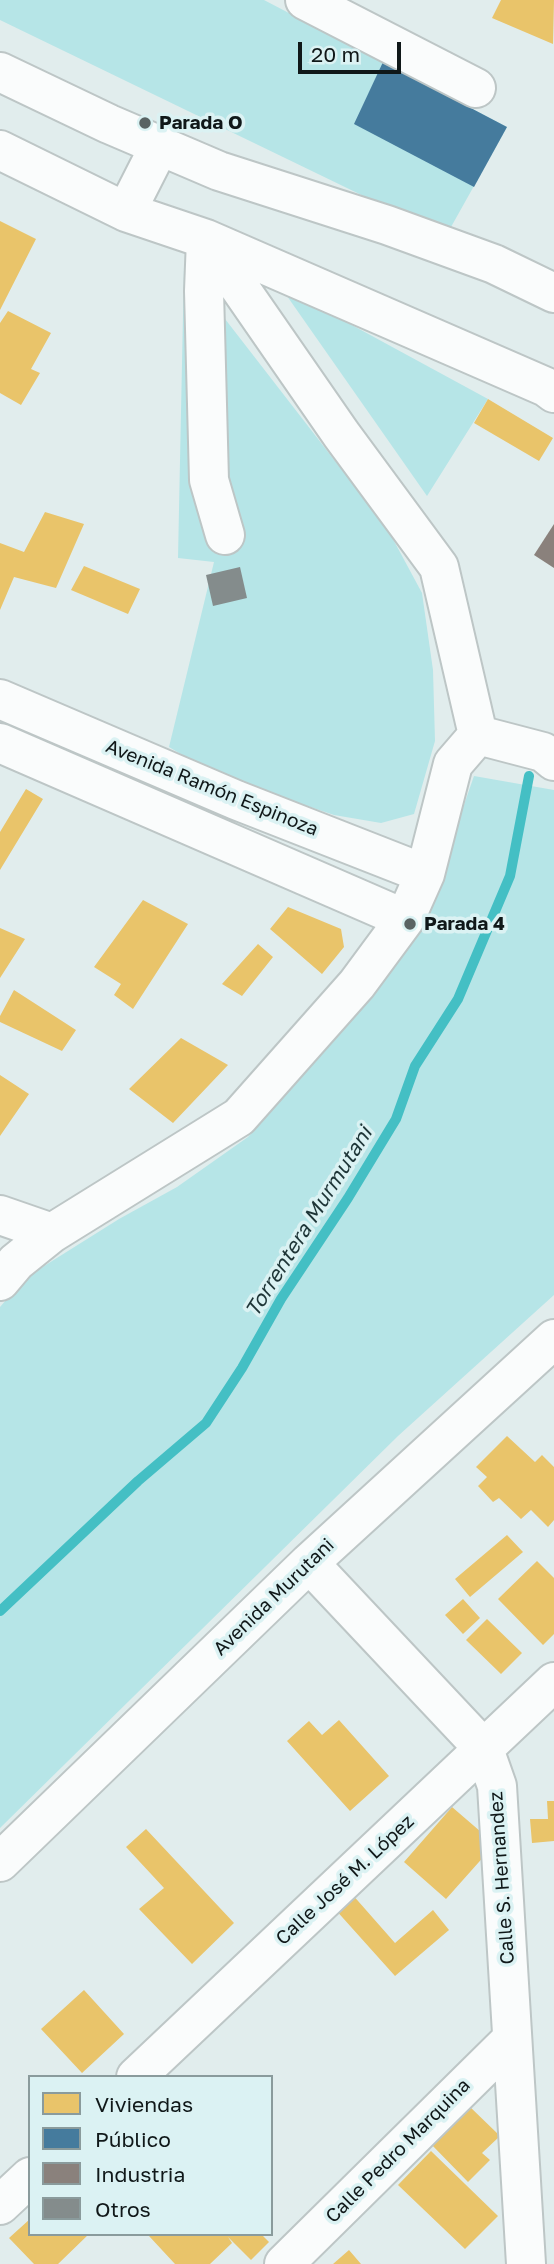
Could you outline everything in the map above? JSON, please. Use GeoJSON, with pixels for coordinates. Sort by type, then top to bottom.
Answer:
{"type":"FeatureCollection","features":[{"type":"Feature","properties":{"kind":"street"},"geometry":{"type":"LineString","coordinates":[[305,0],[476,88]]}},
{"type":"Feature","properties":{"kind":"street"},"geometry":{"type":"LineString","coordinates":[[0,72],[219,171],[387,225],[495,264],[554,293]]}},
{"type":"Feature","properties":{"kind":"street"},"geometry":{"type":"LineString","coordinates":[[126,212],[160,145]]}},
{"type":"Feature","properties":{"kind":"street"},"geometry":{"type":"LineString","coordinates":[[0,150],[126,212],[206,239],[533,381],[554,393]]}},
{"type":"Feature","properties":{"kind":"street"},"geometry":{"type":"LineString","coordinates":[[206,239],[204,291],[209,480],[225,535]]}},
{"type":"Feature","properties":{"kind":"street"},"geometry":{"type":"LineString","coordinates":[[206,239],[341,434],[439,567],[478,735]]}},
{"type":"Feature","properties":{"kind":"street","name":"Avenida Ramón Espinoza"},"geometry":{"type":"LineString","coordinates":[[0,699],[236,800],[425,874]]}},
{"type":"Feature","properties":{"kind":"street"},"geometry":{"type":"LineString","coordinates":[[478,735],[543,752],[554,761]]}},
{"type":"Feature","properties":{"kind":"street"},"geometry":{"type":"LineString","coordinates":[[0,1281],[16,1262],[52,1234],[239,1117],[358,984],[405,919],[425,874],[453,764],[478,735]]}},
{"type":"Feature","properties":{"kind":"street","name":"Avenida Ramón Espinoza"},"geometry":{"type":"LineString","coordinates":[[0,743],[405,919]]}},
{"type":"Feature","properties":{"kind":"street"},"geometry":{"type":"LineString","coordinates":[[0,1215],[52,1234]]}},
{"type":"Feature","properties":{"kind":"street","name":"Avenida Murutani"},"geometry":{"type":"LineString","coordinates":[[0,1862],[309,1563],[554,1339]]}},
{"type":"Feature","properties":{"kind":"street","name":"Calle S. Hernandez"},"geometry":{"type":"LineString","coordinates":[[309,1563],[484,1749],[497,1786],[526,2264]]}},
{"type":"Feature","properties":{"kind":"street","name":"Calle José M. López"},"geometry":{"type":"LineString","coordinates":[[138,2075],[554,1682]]}},
{"type":"Feature","properties":{"kind":"street","name":"Calle Pedro Marquina"},"geometry":{"type":"LineString","coordinates":[[284,2264],[512,2039]]}},
{"type":"Feature","properties":{"kind":"street"},"geometry":{"type":"LineString","coordinates":[[0,2205],[28,2179]]}},
{"type":"Feature","properties":{"kind":"shaded area"},"geometry":{"type":"Polygon","coordinates":[[[0,0],[264,0],[507,127],[451,227],[411,219],[0,20],[0,0]]]}},
{"type":"Feature","properties":{"kind":"shaded area"},"geometry":{"type":"Polygon","coordinates":[[[184,266],[387,528],[422,593],[433,670],[435,741],[414,814],[381,823],[334,815],[216,775],[169,747],[214,562],[178,558],[184,266]]]}},
{"type":"Feature","properties":{"kind":"shaded area"},"geometry":{"type":"Polygon","coordinates":[[[280,286],[488,399],[427,496],[280,286]]]}},
{"type":"Feature","properties":{"kind":"shaded area"},"geometry":{"type":"Polygon","coordinates":[[[474,776],[554,790],[554,1295],[398,1436],[0,1828],[0,1307],[25,1278],[119,1219],[177,1187],[248,1137],[374,993],[436,885],[474,776]]]}},
{"type":"Feature","properties":{"kind":"building: Viviendas"},"geometry":{"type":"Polygon","coordinates":[[[501,0],[554,0],[553,44],[492,18],[501,0]]]}},
{"type":"Feature","properties":{"kind":"building: Viviendas"},"geometry":{"type":"Polygon","coordinates":[[[0,221],[36,239],[0,310],[0,221]]]}},
{"type":"Feature","properties":{"kind":"building: Viviendas"},"geometry":{"type":"Polygon","coordinates":[[[8,311],[51,333],[31,369],[40,373],[21,405],[0,393],[0,323],[8,311]]]}},
{"type":"Feature","properties":{"kind":"building: Viviendas"},"geometry":{"type":"Polygon","coordinates":[[[488,399],[553,438],[539,461],[474,423],[488,399]]]}},
{"type":"Feature","properties":{"kind":"building: Viviendas"},"geometry":{"type":"Polygon","coordinates":[[[45,512],[84,524],[56,588],[14,577],[0,610],[0,543],[24,552],[45,512]]]}},
{"type":"Feature","properties":{"kind":"building: Viviendas"},"geometry":{"type":"Polygon","coordinates":[[[84,566],[140,589],[128,614],[71,590],[84,566]]]}},
{"type":"Feature","properties":{"kind":"building: Viviendas"},"geometry":{"type":"Polygon","coordinates":[[[26,789],[43,799],[0,870],[0,832],[26,789]]]}},
{"type":"Feature","properties":{"kind":"building: Viviendas"},"geometry":{"type":"Polygon","coordinates":[[[143,900],[188,924],[133,1009],[114,995],[121,984],[94,967],[143,900]]]}},
{"type":"Feature","properties":{"kind":"building: Viviendas"},"geometry":{"type":"Polygon","coordinates":[[[288,907],[341,929],[344,947],[322,974],[270,929],[288,907]]]}},
{"type":"Feature","properties":{"kind":"building: Viviendas"},"geometry":{"type":"Polygon","coordinates":[[[0,928],[25,939],[0,978],[0,928]]]}},
{"type":"Feature","properties":{"kind":"building: Viviendas"},"geometry":{"type":"Polygon","coordinates":[[[258,944],[273,957],[242,996],[222,984],[258,944]]]}},
{"type":"Feature","properties":{"kind":"building: Viviendas"},"geometry":{"type":"Polygon","coordinates":[[[14,990],[76,1030],[62,1051],[0,1022],[0,1016],[14,990]]]}},
{"type":"Feature","properties":{"kind":"building: Viviendas"},"geometry":{"type":"Polygon","coordinates":[[[181,1038],[228,1065],[173,1123],[129,1089],[181,1038]]]}},
{"type":"Feature","properties":{"kind":"building: Viviendas"},"geometry":{"type":"Polygon","coordinates":[[[0,1075],[29,1094],[0,1136],[0,1075]]]}},
{"type":"Feature","properties":{"kind":"building: Viviendas"},"geometry":{"type":"Polygon","coordinates":[[[507,1436],[535,1462],[542,1455],[554,1467],[554,1520],[548,1527],[531,1510],[521,1519],[499,1498],[493,1502],[478,1486],[487,1477],[476,1467],[507,1436]]]}},
{"type":"Feature","properties":{"kind":"building: Viviendas"},"geometry":{"type":"Polygon","coordinates":[[[507,1535],[523,1552],[470,1597],[455,1579],[507,1535]]]}},
{"type":"Feature","properties":{"kind":"building: Viviendas"},"geometry":{"type":"Polygon","coordinates":[[[537,1561],[554,1578],[554,1634],[543,1645],[498,1599],[537,1561]]]}},
{"type":"Feature","properties":{"kind":"building: Viviendas"},"geometry":{"type":"Polygon","coordinates":[[[463,1599],[480,1618],[463,1634],[445,1615],[463,1599]]]}},
{"type":"Feature","properties":{"kind":"building: Viviendas"},"geometry":{"type":"Polygon","coordinates":[[[487,1619],[522,1653],[501,1674],[466,1640],[487,1619]]]}},
{"type":"Feature","properties":{"kind":"building: Viviendas"},"geometry":{"type":"Polygon","coordinates":[[[339,1720],[389,1776],[350,1811],[287,1741],[309,1721],[322,1735],[339,1720]]]}},
{"type":"Feature","properties":{"kind":"building: Viviendas"},"geometry":{"type":"Polygon","coordinates":[[[547,1801],[554,1801],[554,1841],[532,1843],[530,1819],[548,1819],[547,1801]]]}},
{"type":"Feature","properties":{"kind":"building: Viviendas"},"geometry":{"type":"Polygon","coordinates":[[[452,1807],[495,1844],[446,1899],[404,1862],[452,1807]]]}},
{"type":"Feature","properties":{"kind":"building: Viviendas"},"geometry":{"type":"Polygon","coordinates":[[[146,1829],[234,1923],[192,1964],[139,1909],[164,1888],[126,1847],[146,1829]]]}},
{"type":"Feature","properties":{"kind":"building: Viviendas"},"geometry":{"type":"Polygon","coordinates":[[[351,1893],[395,1943],[433,1910],[449,1930],[395,1976],[334,1908],[351,1893]]]}},
{"type":"Feature","properties":{"kind":"building: Viviendas"},"geometry":{"type":"Polygon","coordinates":[[[84,1990],[124,2034],[82,2073],[41,2029],[84,1990]]]}},
{"type":"Feature","properties":{"kind":"building: Viviendas"},"geometry":{"type":"Polygon","coordinates":[[[467,2104],[500,2136],[482,2153],[490,2160],[468,2182],[429,2142],[467,2104]]]}},
{"type":"Feature","properties":{"kind":"building: Viviendas"},"geometry":{"type":"Polygon","coordinates":[[[431,2151],[498,2216],[465,2249],[398,2185],[431,2151]]]}},
{"type":"Feature","properties":{"kind":"building: Viviendas"},"geometry":{"type":"Polygon","coordinates":[[[28,2221],[28,2236],[87,2236],[58,2264],[34,2264],[9,2238],[28,2221]]]}},
{"type":"Feature","properties":{"kind":"building: Viviendas"},"geometry":{"type":"Polygon","coordinates":[[[149,2236],[263,2236],[269,2242],[251,2260],[228,2237],[232,2243],[210,2264],[175,2264],[149,2236]]]}},
{"type":"Feature","properties":{"kind":"building: Viviendas"},"geometry":{"type":"Polygon","coordinates":[[[349,2250],[361,2264],[333,2264],[349,2250]]]}},
{"type":"Feature","properties":{"kind":"building: Público"},"geometry":{"type":"Polygon","coordinates":[[[383,62],[507,127],[474,187],[354,124],[383,62]]]}},
{"type":"Feature","properties":{"kind":"building: Industria"},"geometry":{"type":"Polygon","coordinates":[[[554,524],[554,568],[534,555],[554,524]]]}},
{"type":"Feature","properties":{"kind":"building: Otros"},"geometry":{"type":"Polygon","coordinates":[[[240,567],[247,598],[213,606],[206,575],[240,567]]]}},
{"type":"Feature","properties":{"kind":"waterway","name":"Torrentera Murmutani"},"geometry":{"type":"LineString","coordinates":[[0,1611],[138,1481],[206,1423],[242,1368],[281,1299],[396,1119],[415,1066],[458,999],[510,876],[529,776]]}},
{"type":"Feature","properties":{"kind":"place","name":"Parada O"},"geometry":{"type":"Point","coordinates":[145,123]}},
{"type":"Feature","properties":{"kind":"place","name":"Parada 4"},"geometry":{"type":"Point","coordinates":[410,924]}}]}
